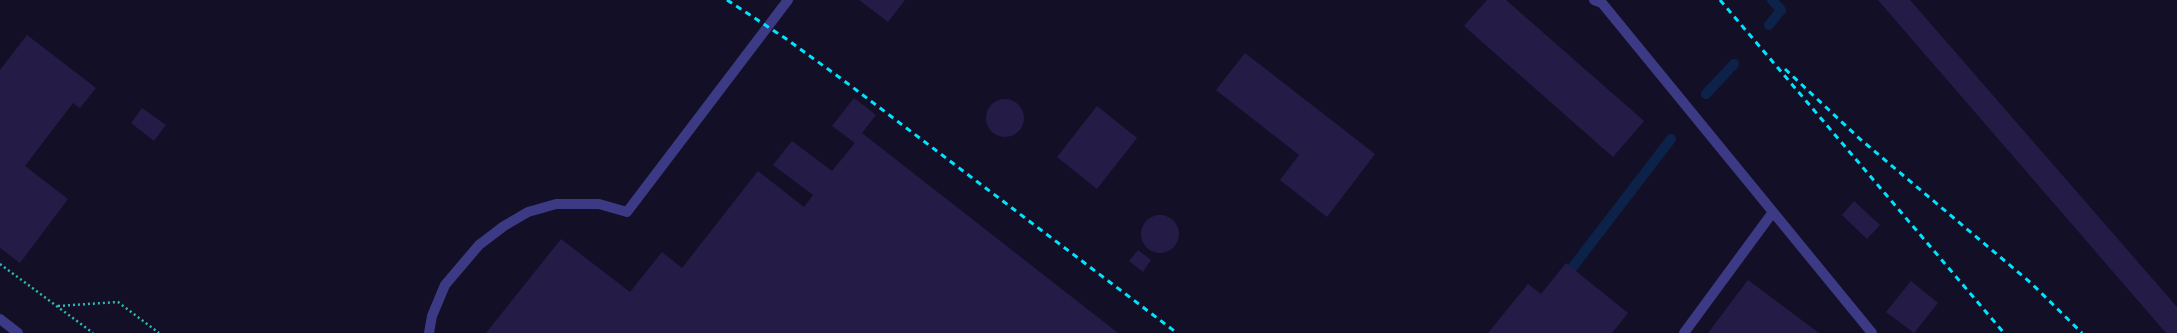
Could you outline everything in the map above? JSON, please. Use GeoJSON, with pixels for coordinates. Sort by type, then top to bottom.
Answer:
{"type":"FeatureCollection","features":[{"type":"Feature","properties":{"kind":"lane"},"geometry":{"type":"LineString","coordinates":[[428,333],[432,316],[445,285],[479,245],[504,226],[528,212],[556,204],[599,204],[626,212],[788,0]]}},
{"type":"Feature","properties":{"kind":"lane"},"geometry":{"type":"LineString","coordinates":[[1594,0],[1602,3],[1872,333]]}},
{"type":"Feature","properties":{"kind":"lane"},"geometry":{"type":"LineString","coordinates":[[1684,333],[1773,212]]}},
{"type":"Feature","properties":{"kind":"lane"},"geometry":{"type":"LineString","coordinates":[[0,319],[18,333]]}},
{"type":"Feature","properties":{"kind":"path"},"geometry":{"type":"LineString","coordinates":[[0,264],[93,333]]}},
{"type":"Feature","properties":{"kind":"path"},"geometry":{"type":"LineString","coordinates":[[57,306],[118,302],[159,333]]}},
{"type":"Feature","properties":{"kind":"building"},"geometry":{"type":"Polygon","coordinates":[[[859,0],[905,0],[888,22],[859,0]]]}},
{"type":"Feature","properties":{"kind":"building"},"geometry":{"type":"Polygon","coordinates":[[[1487,0],[1506,0],[1644,121],[1613,157],[1464,26],[1487,0]]]}},
{"type":"Feature","properties":{"kind":"building"},"geometry":{"type":"Polygon","coordinates":[[[1878,0],[1910,0],[2177,307],[2177,333],[2166,333],[1878,0]]]}},
{"type":"Feature","properties":{"kind":"building"},"geometry":{"type":"Polygon","coordinates":[[[27,35],[96,88],[80,108],[73,103],[25,166],[68,199],[20,263],[0,248],[0,70],[27,35]]]}},
{"type":"Feature","properties":{"kind":"building"},"geometry":{"type":"Polygon","coordinates":[[[1245,53],[1375,154],[1327,217],[1280,180],[1299,155],[1216,90],[1245,53]]]}},
{"type":"Feature","properties":{"kind":"building"},"geometry":{"type":"Polygon","coordinates":[[[854,98],[876,115],[862,133],[1118,333],[486,333],[561,239],[630,292],[662,252],[682,268],[758,171],[804,207],[813,195],[773,165],[792,141],[832,171],[855,143],[832,126],[854,98]]]}},
{"type":"Feature","properties":{"kind":"building"},"geometry":{"type":"Polygon","coordinates":[[[1001,99],[1009,99],[1019,104],[1023,111],[1023,125],[1019,132],[1009,137],[1001,137],[991,132],[989,129],[986,122],[986,114],[991,104],[994,102],[1001,99]]]}},
{"type":"Feature","properties":{"kind":"building"},"geometry":{"type":"Polygon","coordinates":[[[1097,106],[1137,138],[1097,189],[1057,157],[1097,106]]]}},
{"type":"Feature","properties":{"kind":"building"},"geometry":{"type":"Polygon","coordinates":[[[142,108],[166,125],[154,141],[131,123],[142,108]]]}},
{"type":"Feature","properties":{"kind":"building"},"geometry":{"type":"Polygon","coordinates":[[[1854,201],[1880,225],[1867,239],[1842,215],[1854,201]]]}},
{"type":"Feature","properties":{"kind":"building"},"geometry":{"type":"Polygon","coordinates":[[[1156,215],[1164,215],[1174,220],[1178,227],[1178,241],[1174,248],[1164,253],[1156,253],[1146,248],[1144,245],[1141,238],[1141,230],[1146,220],[1149,218],[1156,215]]]}},
{"type":"Feature","properties":{"kind":"building"},"geometry":{"type":"Polygon","coordinates":[[[1138,250],[1151,260],[1143,272],[1129,261],[1138,250]]]}},
{"type":"Feature","properties":{"kind":"building"},"geometry":{"type":"Polygon","coordinates":[[[1566,263],[1628,313],[1612,333],[1488,333],[1528,284],[1541,294],[1566,263]]]}},
{"type":"Feature","properties":{"kind":"building"},"geometry":{"type":"Polygon","coordinates":[[[1748,280],[1819,333],[1708,333],[1748,280]]]}},
{"type":"Feature","properties":{"kind":"building"},"geometry":{"type":"Polygon","coordinates":[[[1911,281],[1938,303],[1914,333],[1886,312],[1911,281]]]}},
{"type":"Feature","properties":{"kind":"waterway"},"geometry":{"type":"LineString","coordinates":[[1769,25],[1781,10],[1772,0]]}},
{"type":"Feature","properties":{"kind":"waterway"},"geometry":{"type":"LineString","coordinates":[[1706,94],[1734,64]]}},
{"type":"Feature","properties":{"kind":"waterway"},"geometry":{"type":"LineString","coordinates":[[1572,268],[1671,139]]}},
{"type":"Feature","properties":{"kind":"railway"},"geometry":{"type":"LineString","coordinates":[[727,0],[785,38],[843,80],[1177,333]]}},
{"type":"Feature","properties":{"kind":"railway"},"geometry":{"type":"LineString","coordinates":[[1720,0],[2004,333]]}},
{"type":"Feature","properties":{"kind":"railway"},"geometry":{"type":"LineString","coordinates":[[1785,69],[1860,139],[2031,283],[2082,333]]}}]}
